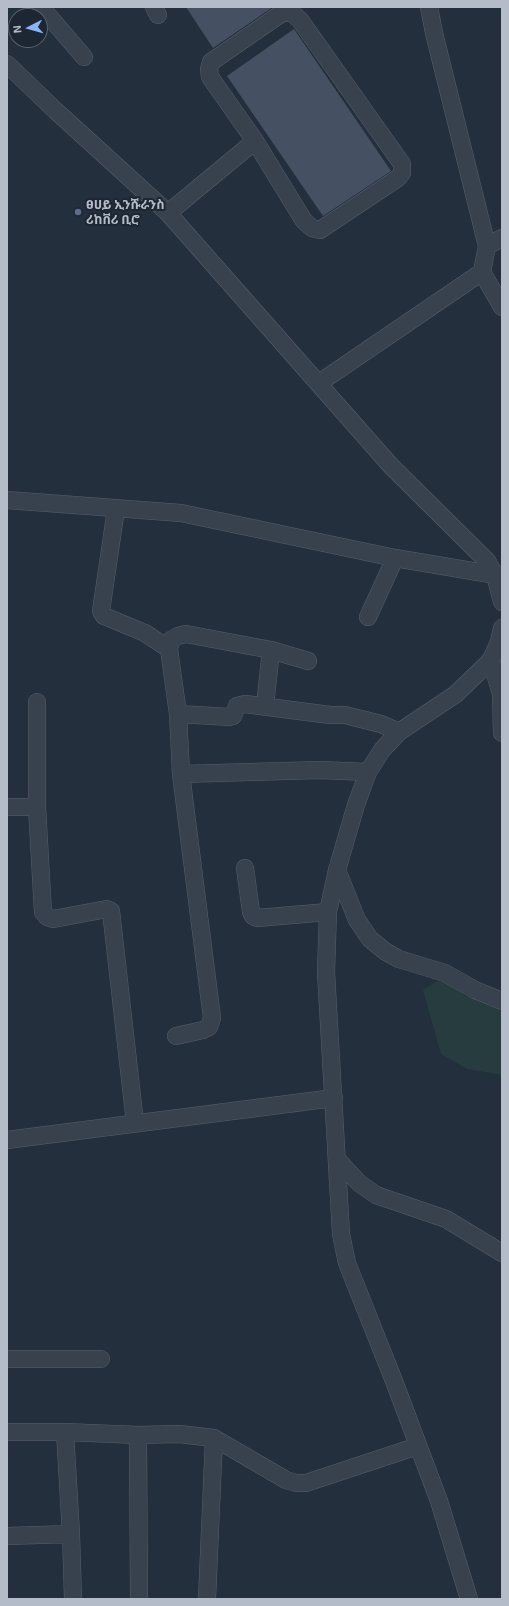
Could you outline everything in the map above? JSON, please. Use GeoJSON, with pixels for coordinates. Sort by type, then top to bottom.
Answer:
{"type":"FeatureCollection","features":[{"type":"Feature","properties":{"kind":"street"},"geometry":{"type":"LineString","coordinates":[[41,7],[84,57]]}},
{"type":"Feature","properties":{"kind":"street"},"geometry":{"type":"LineString","coordinates":[[429,7],[486,246],[482,272],[502,307]]}},
{"type":"Feature","properties":{"kind":"street"},"geometry":{"type":"LineString","coordinates":[[282,13],[292,13],[300,20],[402,164],[402,172],[398,178],[320,230],[312,228],[304,221],[255,141],[210,77],[209,69],[211,62],[282,13]]}},
{"type":"Feature","properties":{"kind":"street"},"geometry":{"type":"LineString","coordinates":[[7,64],[56,111],[168,213],[391,466],[487,561],[499,575],[502,602]]}},
{"type":"Feature","properties":{"kind":"street"},"geometry":{"type":"LineString","coordinates":[[168,213],[255,141]]}},
{"type":"Feature","properties":{"kind":"street"},"geometry":{"type":"LineString","coordinates":[[486,246],[502,238]]}},
{"type":"Feature","properties":{"kind":"street"},"geometry":{"type":"LineString","coordinates":[[319,383],[482,272]]}},
{"type":"Feature","properties":{"kind":"street"},"geometry":{"type":"LineString","coordinates":[[7,500],[188,514],[395,558],[499,575]]}},
{"type":"Feature","properties":{"kind":"street"},"geometry":{"type":"LineString","coordinates":[[116,509],[101,611],[104,616],[145,633],[169,649]]}},
{"type":"Feature","properties":{"kind":"street"},"geometry":{"type":"LineString","coordinates":[[368,617],[395,558]]}},
{"type":"Feature","properties":{"kind":"street"},"geometry":{"type":"LineString","coordinates":[[469,1599],[439,1501],[394,1381],[347,1263],[341,1234],[326,972],[328,912],[337,870],[356,805],[368,772],[382,750],[399,732],[456,694],[491,660],[499,642],[502,628]]}},
{"type":"Feature","properties":{"kind":"street"},"geometry":{"type":"LineString","coordinates":[[176,1036],[203,1030],[209,1027],[212,1018],[181,774],[178,714],[169,649],[171,640],[186,634],[271,650],[308,661]]}},
{"type":"Feature","properties":{"kind":"street"},"geometry":{"type":"LineString","coordinates":[[265,706],[271,650]]}},
{"type":"Feature","properties":{"kind":"street"},"geometry":{"type":"LineString","coordinates":[[491,660],[501,694],[502,733]]}},
{"type":"Feature","properties":{"kind":"street"},"geometry":{"type":"LineString","coordinates":[[37,702],[38,806],[43,912],[47,917],[53,919],[107,909],[111,911],[135,1123]]}},
{"type":"Feature","properties":{"kind":"street"},"geometry":{"type":"LineString","coordinates":[[178,714],[230,717],[234,716],[240,704],[265,706],[330,715],[345,714],[381,724],[399,732]]}},
{"type":"Feature","properties":{"kind":"street"},"geometry":{"type":"LineString","coordinates":[[181,774],[320,770],[368,772]]}},
{"type":"Feature","properties":{"kind":"street"},"geometry":{"type":"LineString","coordinates":[[7,807],[38,806]]}},
{"type":"Feature","properties":{"kind":"street"},"geometry":{"type":"LineString","coordinates":[[245,868],[250,912],[253,916],[257,918],[328,912]]}},
{"type":"Feature","properties":{"kind":"street"},"geometry":{"type":"LineString","coordinates":[[337,870],[357,920],[370,939],[386,952],[399,959],[445,974],[475,990],[502,1001]]}},
{"type":"Feature","properties":{"kind":"street"},"geometry":{"type":"LineString","coordinates":[[7,1140],[334,1098]]}},
{"type":"Feature","properties":{"kind":"street"},"geometry":{"type":"LineString","coordinates":[[337,1159],[359,1183],[376,1194],[446,1219],[502,1253]]}},
{"type":"Feature","properties":{"kind":"street"},"geometry":{"type":"LineString","coordinates":[[7,1358],[101,1359]]}},
{"type":"Feature","properties":{"kind":"street"},"geometry":{"type":"LineString","coordinates":[[7,1432],[65,1432],[138,1435],[179,1434],[214,1438],[286,1480],[296,1483],[306,1483],[418,1446]]}},
{"type":"Feature","properties":{"kind":"street"},"geometry":{"type":"LineString","coordinates":[[65,1432],[73,1599]]}},
{"type":"Feature","properties":{"kind":"street"},"geometry":{"type":"LineString","coordinates":[[138,1435],[139,1599]]}},
{"type":"Feature","properties":{"kind":"street"},"geometry":{"type":"LineString","coordinates":[[207,1599],[214,1438]]}},
{"type":"Feature","properties":{"kind":"street"},"geometry":{"type":"LineString","coordinates":[[7,1536],[71,1534]]}},
{"type":"Feature","properties":{"kind":"green space"},"geometry":{"type":"Polygon","coordinates":[[[438,981],[450,984],[465,996],[488,1002],[502,1012],[502,1075],[467,1069],[441,1054],[423,990],[438,981]]]}},
{"type":"Feature","properties":{"kind":"building"},"geometry":{"type":"Polygon","coordinates":[[[186,7],[273,7],[213,48],[186,7]]]}},
{"type":"Feature","properties":{"kind":"building"},"geometry":{"type":"Polygon","coordinates":[[[294,29],[391,171],[323,216],[227,76],[294,29]]]}},
{"type":"Feature","properties":{"kind":"place","name":"ፀሀይ ኢንሹራንስ ሪከቨሪ ቢሮ"},"geometry":{"type":"Point","coordinates":[78,212]}}]}
